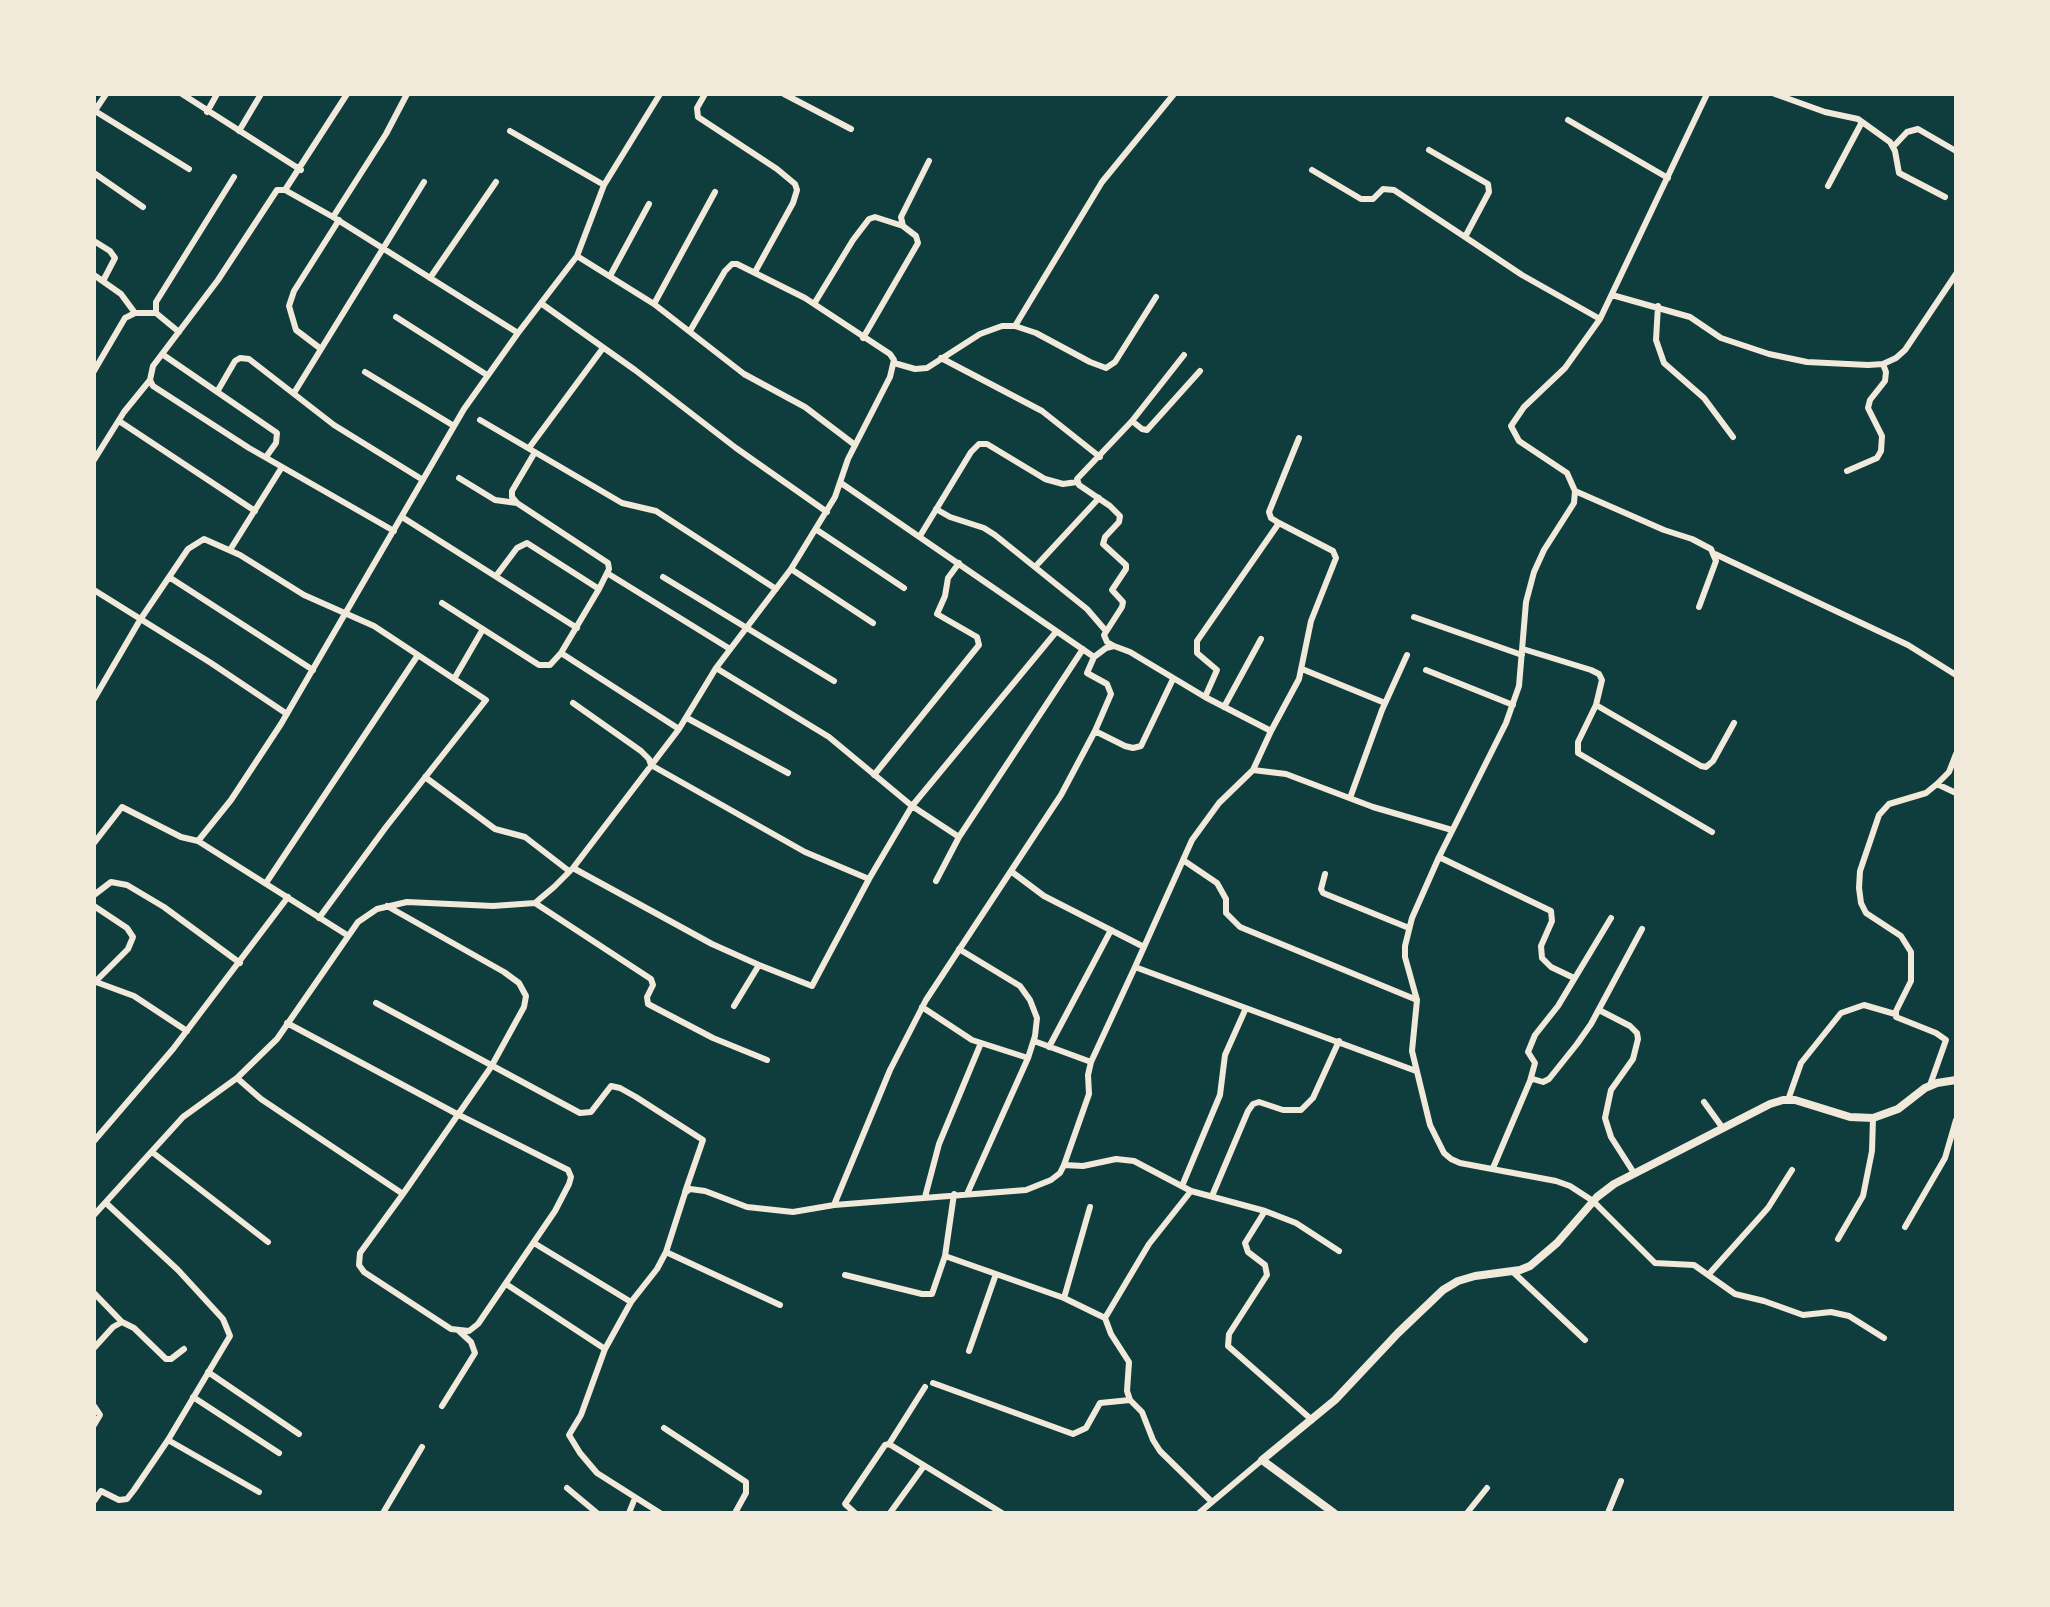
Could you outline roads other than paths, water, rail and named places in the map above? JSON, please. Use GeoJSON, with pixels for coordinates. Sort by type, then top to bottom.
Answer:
{"type":"FeatureCollection","features":[{"type":"Feature","properties":{"kind":"street"},"geometry":{"type":"LineString","coordinates":[[106,94],[94,112],[189,169]]}},
{"type":"Feature","properties":{"kind":"street"},"geometry":{"type":"LineString","coordinates":[[182,94],[301,170]]}},
{"type":"Feature","properties":{"kind":"street"},"geometry":{"type":"LineString","coordinates":[[207,112],[217,94]]}},
{"type":"Feature","properties":{"kind":"street"},"geometry":{"type":"LineString","coordinates":[[239,131],[261,94]]}},
{"type":"Feature","properties":{"kind":"street"},"geometry":{"type":"LineString","coordinates":[[285,190],[301,170],[347,94]]}},
{"type":"Feature","properties":{"kind":"street"},"geometry":{"type":"LineString","coordinates":[[321,349],[296,330],[289,306],[294,291],[407,94]]}},
{"type":"Feature","properties":{"kind":"street"},"geometry":{"type":"LineString","coordinates":[[198,841],[238,790],[287,714],[454,426],[487,375],[577,256],[604,185],[660,94]]}},
{"type":"Feature","properties":{"kind":"street"},"geometry":{"type":"LineString","coordinates":[[705,94],[697,108],[698,117],[777,169],[795,184],[797,190],[755,272]]}},
{"type":"Feature","properties":{"kind":"street"},"geometry":{"type":"LineString","coordinates":[[784,94],[851,129]]}},
{"type":"Feature","properties":{"kind":"street"},"geometry":{"type":"LineString","coordinates":[[1707,94],[1600,319],[1565,368],[1524,407],[1511,426],[1519,441],[1567,473],[1575,491],[1574,503],[1534,572],[1526,602],[1519,686],[1513,705],[1439,857],[1409,928],[1405,957],[1417,1000],[1412,1043],[1430,1125],[1444,1153],[1460,1163],[1556,1181],[1580,1191],[1650,1260],[1660,1264],[1694,1265],[1735,1294],[1803,1315],[1840,1313],[1884,1338]]}},
{"type":"Feature","properties":{"kind":"street"},"geometry":{"type":"LineString","coordinates":[[1775,94],[1825,112],[1855,117],[1887,139],[1893,147],[1899,173],[1945,197]]}},
{"type":"Feature","properties":{"kind":"street"},"geometry":{"type":"LineString","coordinates":[[1015,326],[1102,182],[1172,95]]}},
{"type":"Feature","properties":{"kind":"street"},"geometry":{"type":"LineString","coordinates":[[1568,120],[1668,178]]}},
{"type":"Feature","properties":{"kind":"street"},"geometry":{"type":"LineString","coordinates":[[1828,186],[1862,122]]}},
{"type":"Feature","properties":{"kind":"street"},"geometry":{"type":"LineString","coordinates":[[1893,147],[1912,129],[1924,131],[1956,151]]}},
{"type":"Feature","properties":{"kind":"street"},"geometry":{"type":"LineString","coordinates":[[510,131],[604,185]]}},
{"type":"Feature","properties":{"kind":"street"},"geometry":{"type":"LineString","coordinates":[[1429,150],[1488,184],[1489,192],[1465,237]]}},
{"type":"Feature","properties":{"kind":"street"},"geometry":{"type":"LineString","coordinates":[[903,226],[903,209],[929,161]]}},
{"type":"Feature","properties":{"kind":"street"},"geometry":{"type":"LineString","coordinates":[[1312,170],[1353,196],[1367,201],[1383,189],[1394,190],[1522,275],[1600,319]]}},
{"type":"Feature","properties":{"kind":"street"},"geometry":{"type":"LineString","coordinates":[[94,173],[143,207]]}},
{"type":"Feature","properties":{"kind":"street"},"geometry":{"type":"LineString","coordinates":[[156,313],[156,302],[234,177]]}},
{"type":"Feature","properties":{"kind":"street"},"geometry":{"type":"LineString","coordinates":[[294,393],[424,182]]}},
{"type":"Feature","properties":{"kind":"street"},"geometry":{"type":"LineString","coordinates":[[430,278],[496,182]]}},
{"type":"Feature","properties":{"kind":"street"},"geometry":{"type":"LineString","coordinates":[[94,460],[150,380],[153,366],[218,280],[274,192],[285,190],[336,219],[518,333]]}},
{"type":"Feature","properties":{"kind":"street"},"geometry":{"type":"LineString","coordinates":[[654,304],[715,192]]}},
{"type":"Feature","properties":{"kind":"street"},"geometry":{"type":"LineString","coordinates":[[610,276],[649,204]]}},
{"type":"Feature","properties":{"kind":"street"},"geometry":{"type":"LineString","coordinates":[[814,304],[869,219],[875,217],[903,226],[916,236],[918,243],[863,338]]}},
{"type":"Feature","properties":{"kind":"street"},"geometry":{"type":"LineString","coordinates":[[94,241],[115,258],[103,281]]}},
{"type":"Feature","properties":{"kind":"street"},"geometry":{"type":"LineString","coordinates":[[577,256],[654,304],[744,374],[805,407],[855,445]]}},
{"type":"Feature","properties":{"kind":"street"},"geometry":{"type":"LineString","coordinates":[[535,903],[571,870],[679,729],[716,668],[817,530],[894,363],[890,354],[814,304],[755,272],[732,264],[690,331]]}},
{"type":"Feature","properties":{"kind":"street"},"geometry":{"type":"LineString","coordinates":[[1612,295],[1690,317],[1730,342],[1769,354],[1807,362],[1883,364],[1896,358],[1913,342],[1956,274]]}},
{"type":"Feature","properties":{"kind":"street"},"geometry":{"type":"LineString","coordinates":[[94,275],[129,302],[135,313]]}},
{"type":"Feature","properties":{"kind":"street"},"geometry":{"type":"LineString","coordinates":[[894,363],[921,369],[990,329],[1015,326],[1036,333],[1106,368],[1115,362],[1156,297]]}},
{"type":"Feature","properties":{"kind":"street"},"geometry":{"type":"LineString","coordinates":[[542,304],[827,512]]}},
{"type":"Feature","properties":{"kind":"street"},"geometry":{"type":"LineString","coordinates":[[1658,306],[1656,340],[1664,363],[1704,398],[1733,437]]}},
{"type":"Feature","properties":{"kind":"street"},"geometry":{"type":"LineString","coordinates":[[94,371],[120,323],[135,313],[156,313],[179,332]]}},
{"type":"Feature","properties":{"kind":"street"},"geometry":{"type":"LineString","coordinates":[[396,317],[487,375]]}},
{"type":"Feature","properties":{"kind":"street"},"geometry":{"type":"LineString","coordinates":[[517,503],[512,491],[532,450],[603,348]]}},
{"type":"Feature","properties":{"kind":"street"},"geometry":{"type":"LineString","coordinates":[[94,350],[103,356]]}},
{"type":"Feature","properties":{"kind":"street"},"geometry":{"type":"LineString","coordinates":[[162,354],[277,433],[276,443],[266,457]]}},
{"type":"Feature","properties":{"kind":"street"},"geometry":{"type":"LineString","coordinates":[[1077,482],[1082,471],[1100,457],[1132,421],[1184,355]]}},
{"type":"Feature","properties":{"kind":"street"},"geometry":{"type":"LineString","coordinates":[[217,392],[235,361],[244,358],[334,425],[423,480]]}},
{"type":"Feature","properties":{"kind":"street"},"geometry":{"type":"LineString","coordinates":[[941,358],[1042,411],[1100,457]]}},
{"type":"Feature","properties":{"kind":"street"},"geometry":{"type":"LineString","coordinates":[[1847,471],[1877,458],[1881,451],[1882,436],[1870,418],[1868,408],[1870,400],[1885,381],[1883,364]]}},
{"type":"Feature","properties":{"kind":"street"},"geometry":{"type":"LineString","coordinates":[[1132,421],[1147,430],[1200,371]]}},
{"type":"Feature","properties":{"kind":"street"},"geometry":{"type":"LineString","coordinates":[[365,372],[454,426]]}},
{"type":"Feature","properties":{"kind":"street"},"geometry":{"type":"LineString","coordinates":[[150,380],[153,386],[282,467],[394,531]]}},
{"type":"Feature","properties":{"kind":"street"},"geometry":{"type":"LineString","coordinates":[[480,420],[622,503],[656,511],[776,589]]}},
{"type":"Feature","properties":{"kind":"street"},"geometry":{"type":"LineString","coordinates":[[119,421],[255,511]]}},
{"type":"Feature","properties":{"kind":"street"},"geometry":{"type":"LineString","coordinates":[[685,1193],[696,1188],[732,1203],[764,1211],[793,1212],[834,1205],[1026,1190],[1057,1177],[1089,1094],[1091,1062],[1192,840],[1219,803],[1253,770],[1302,669],[1311,621],[1334,567],[1336,553],[1279,523],[1271,518],[1269,512],[1299,438]]}},
{"type":"Feature","properties":{"kind":"street"},"geometry":{"type":"LineString","coordinates":[[920,536],[971,452],[979,444],[987,444],[1045,479],[1063,484],[1077,482],[1117,512],[1120,519],[1103,544],[1126,569],[1112,590],[1123,602],[1106,631],[1105,639],[1271,731]]}},
{"type":"Feature","properties":{"kind":"street"},"geometry":{"type":"LineString","coordinates":[[230,550],[282,467]]}},
{"type":"Feature","properties":{"kind":"street"},"geometry":{"type":"LineString","coordinates":[[442,603],[539,665],[550,665],[577,628],[607,573],[608,563],[601,557],[517,503],[495,500],[459,478]]}},
{"type":"Feature","properties":{"kind":"street"},"geometry":{"type":"LineString","coordinates":[[841,483],[1094,657]]}},
{"type":"Feature","properties":{"kind":"street"},"geometry":{"type":"LineString","coordinates":[[1575,491],[1692,539],[1715,554],[1908,645],[1956,675]]}},
{"type":"Feature","properties":{"kind":"street"},"geometry":{"type":"LineString","coordinates":[[1035,567],[1099,498]]}},
{"type":"Feature","properties":{"kind":"street"},"geometry":{"type":"LineString","coordinates":[[936,509],[984,528],[1087,609],[1106,631]]}},
{"type":"Feature","properties":{"kind":"street"},"geometry":{"type":"LineString","coordinates":[[402,517],[577,628]]}},
{"type":"Feature","properties":{"kind":"street"},"geometry":{"type":"LineString","coordinates":[[1205,697],[1217,670],[1196,650],[1199,636],[1279,523]]}},
{"type":"Feature","properties":{"kind":"street"},"geometry":{"type":"LineString","coordinates":[[817,530],[904,588]]}},
{"type":"Feature","properties":{"kind":"street"},"geometry":{"type":"LineString","coordinates":[[94,699],[169,577],[195,542],[204,539],[230,550],[304,595],[374,626],[486,700],[319,918]]}},
{"type":"Feature","properties":{"kind":"street"},"geometry":{"type":"LineString","coordinates":[[496,576],[517,548],[527,543],[599,589]]}},
{"type":"Feature","properties":{"kind":"street"},"geometry":{"type":"LineString","coordinates":[[1699,607],[1716,561],[1715,554]]}},
{"type":"Feature","properties":{"kind":"street"},"geometry":{"type":"LineString","coordinates":[[874,775],[978,649],[977,637],[937,614],[948,578],[959,563]]}},
{"type":"Feature","properties":{"kind":"street"},"geometry":{"type":"LineString","coordinates":[[791,569],[873,623]]}},
{"type":"Feature","properties":{"kind":"street"},"geometry":{"type":"LineString","coordinates":[[607,573],[730,649]]}},
{"type":"Feature","properties":{"kind":"street"},"geometry":{"type":"LineString","coordinates":[[169,577],[313,670]]}},
{"type":"Feature","properties":{"kind":"street"},"geometry":{"type":"LineString","coordinates":[[663,577],[834,681]]}},
{"type":"Feature","properties":{"kind":"street"},"geometry":{"type":"LineString","coordinates":[[94,590],[287,714]]}},
{"type":"Feature","properties":{"kind":"street"},"geometry":{"type":"LineString","coordinates":[[1414,617],[1599,674],[1602,688],[1578,742],[1578,753],[1712,832]]}},
{"type":"Feature","properties":{"kind":"street"},"geometry":{"type":"LineString","coordinates":[[454,679],[483,629]]}},
{"type":"Feature","properties":{"kind":"street"},"geometry":{"type":"LineString","coordinates":[[425,777],[495,829],[525,837],[571,870],[712,944],[812,986],[912,806],[1056,632]]}},
{"type":"Feature","properties":{"kind":"street"},"geometry":{"type":"LineString","coordinates":[[1224,707],[1261,639]]}},
{"type":"Feature","properties":{"kind":"street"},"geometry":{"type":"LineString","coordinates":[[834,1205],[890,1070],[922,1007],[1061,795],[1095,731],[1111,694],[1107,684],[1087,673],[1094,657],[1114,646]]}},
{"type":"Feature","properties":{"kind":"street"},"geometry":{"type":"LineString","coordinates":[[936,881],[959,837],[1083,649]]}},
{"type":"Feature","properties":{"kind":"street"},"geometry":{"type":"LineString","coordinates":[[561,653],[679,729]]}},
{"type":"Feature","properties":{"kind":"street"},"geometry":{"type":"LineString","coordinates":[[266,883],[418,655]]}},
{"type":"Feature","properties":{"kind":"street"},"geometry":{"type":"LineString","coordinates":[[1350,798],[1385,703],[1407,655]]}},
{"type":"Feature","properties":{"kind":"street"},"geometry":{"type":"LineString","coordinates":[[716,668],[829,737],[912,806],[959,837]]}},
{"type":"Feature","properties":{"kind":"street"},"geometry":{"type":"LineString","coordinates":[[1302,669],[1385,703]]}},
{"type":"Feature","properties":{"kind":"street"},"geometry":{"type":"LineString","coordinates":[[1426,670],[1513,705]]}},
{"type":"Feature","properties":{"kind":"street"},"geometry":{"type":"LineString","coordinates":[[1095,731],[1125,746],[1141,746],[1173,679]]}},
{"type":"Feature","properties":{"kind":"street"},"geometry":{"type":"LineString","coordinates":[[573,703],[641,751],[651,765],[805,852],[869,879]]}},
{"type":"Feature","properties":{"kind":"street"},"geometry":{"type":"LineString","coordinates":[[1596,705],[1706,767],[1713,761],[1734,723]]}},
{"type":"Feature","properties":{"kind":"street"},"geometry":{"type":"LineString","coordinates":[[687,718],[788,773]]}},
{"type":"Feature","properties":{"kind":"street"},"geometry":{"type":"LineString","coordinates":[[1895,1014],[1911,981],[1911,952],[1901,936],[1866,913],[1861,903],[1860,871],[1874,826],[1889,804],[1926,793],[1949,772],[1956,754]]}},
{"type":"Feature","properties":{"kind":"street"},"geometry":{"type":"LineString","coordinates":[[1253,770],[1286,774],[1452,830]]}},
{"type":"Feature","properties":{"kind":"street"},"geometry":{"type":"LineString","coordinates":[[1937,784],[1956,793]]}},
{"type":"Feature","properties":{"kind":"street"},"geometry":{"type":"LineString","coordinates":[[94,843],[122,807],[181,837],[198,841],[347,935]]}},
{"type":"Feature","properties":{"kind":"street"},"geometry":{"type":"LineString","coordinates":[[1439,857],[1551,911],[1552,921],[1541,946],[1542,958],[1551,967],[1574,978]]}},
{"type":"Feature","properties":{"kind":"street"},"geometry":{"type":"LineString","coordinates":[[1183,860],[1217,883],[1226,899],[1226,913],[1240,927],[1417,1000]]}},
{"type":"Feature","properties":{"kind":"street"},"geometry":{"type":"LineString","coordinates":[[1012,872],[1044,896],[1144,947]]}},
{"type":"Feature","properties":{"kind":"street"},"geometry":{"type":"LineString","coordinates":[[1325,874],[1321,889],[1323,893],[1409,928]]}},
{"type":"Feature","properties":{"kind":"street"},"geometry":{"type":"LineString","coordinates":[[94,895],[111,882],[127,885],[164,907],[240,963]]}},
{"type":"Feature","properties":{"kind":"street"},"geometry":{"type":"LineString","coordinates":[[94,1141],[187,1031],[288,897]]}},
{"type":"Feature","properties":{"kind":"street"},"geometry":{"type":"LineString","coordinates":[[94,1215],[183,1117],[237,1078],[263,1054],[347,935],[358,922],[387,906],[407,902],[493,906],[535,903],[651,979],[653,985],[647,997],[648,1004],[713,1038],[767,1060]]}},
{"type":"Feature","properties":{"kind":"street"},"geometry":{"type":"LineString","coordinates":[[94,906],[127,928],[133,937],[128,949],[95,982],[134,996],[187,1031]]}},
{"type":"Feature","properties":{"kind":"street"},"geometry":{"type":"LineString","coordinates":[[387,906],[504,972],[525,990],[524,1007],[491,1067],[360,1253],[359,1265],[364,1272],[440,1323],[459,1331],[471,1342],[475,1353],[442,1406]]}},
{"type":"Feature","properties":{"kind":"street"},"geometry":{"type":"LineString","coordinates":[[1493,1168],[1535,1066],[1528,1055],[1530,1044],[1558,1006],[1611,918]]}},
{"type":"Feature","properties":{"kind":"street"},"geometry":{"type":"LineString","coordinates":[[1530,1081],[1549,1079],[1577,1044],[1599,1010],[1642,929]]}},
{"type":"Feature","properties":{"kind":"street"},"geometry":{"type":"LineString","coordinates":[[1049,1047],[1111,930]]}},
{"type":"Feature","properties":{"kind":"street"},"geometry":{"type":"LineString","coordinates":[[959,949],[1020,986],[1037,1018],[1028,1058],[967,1194]]}},
{"type":"Feature","properties":{"kind":"street"},"geometry":{"type":"LineString","coordinates":[[734,1006],[759,965]]}},
{"type":"Feature","properties":{"kind":"street"},"geometry":{"type":"LineString","coordinates":[[1135,967],[1416,1071]]}},
{"type":"Feature","properties":{"kind":"street"},"geometry":{"type":"LineString","coordinates":[[376,1003],[580,1113],[591,1112],[611,1086],[620,1088],[699,1136],[704,1143],[666,1252],[631,1302],[605,1349],[581,1415],[569,1435],[597,1473],[660,1513]]}},
{"type":"Feature","properties":{"kind":"street"},"geometry":{"type":"LineString","coordinates":[[1788,1100],[1806,1055],[1841,1013],[1864,1005],[1895,1014],[1898,1019],[1936,1033],[1946,1040],[1930,1086]]}},
{"type":"Feature","properties":{"kind":"street"},"geometry":{"type":"LineString","coordinates":[[922,1007],[960,1034],[1028,1058]]}},
{"type":"Feature","properties":{"kind":"street"},"geometry":{"type":"LineString","coordinates":[[1182,1186],[1220,1095],[1225,1055],[1246,1008]]}},
{"type":"Feature","properties":{"kind":"street"},"geometry":{"type":"LineString","coordinates":[[1599,1010],[1637,1033],[1633,1059],[1611,1090],[1605,1118],[1611,1137],[1634,1173]]}},
{"type":"Feature","properties":{"kind":"street"},"geometry":{"type":"LineString","coordinates":[[287,1023],[568,1170],[571,1177],[569,1184],[534,1243],[478,1324],[469,1331],[459,1331]]}},
{"type":"Feature","properties":{"kind":"street"},"geometry":{"type":"LineString","coordinates":[[1034,1041],[1091,1062]]}},
{"type":"Feature","properties":{"kind":"street"},"geometry":{"type":"LineString","coordinates":[[1212,1196],[1253,1104],[1259,1102],[1283,1110],[1301,1110],[1313,1098],[1339,1041]]}},
{"type":"Feature","properties":{"kind":"street"},"geometry":{"type":"LineString","coordinates":[[925,1197],[939,1144],[981,1043]]}},
{"type":"Feature","properties":{"kind":"street"},"geometry":{"type":"LineString","coordinates":[[237,1078],[261,1099],[403,1194]]}},
{"type":"Feature","properties":{"kind":"street"},"geometry":{"type":"LineString","coordinates":[[1199,1513],[1335,1400],[1443,1290],[1458,1281],[1512,1271],[1543,1258],[1593,1201],[1614,1184],[1760,1108],[1788,1100],[1819,1105],[1850,1117],[1873,1118],[1898,1109],[1930,1086],[1956,1080]]}},
{"type":"Feature","properties":{"kind":"street"},"geometry":{"type":"LineString","coordinates":[[1704,1102],[1722,1127]]}},
{"type":"Feature","properties":{"kind":"street"},"geometry":{"type":"LineString","coordinates":[[1838,1239],[1863,1196],[1872,1151],[1873,1118]]}},
{"type":"Feature","properties":{"kind":"street"},"geometry":{"type":"LineString","coordinates":[[1905,1227],[1945,1158],[1956,1120]]}},
{"type":"Feature","properties":{"kind":"street"},"geometry":{"type":"LineString","coordinates":[[152,1152],[268,1242]]}},
{"type":"Feature","properties":{"kind":"street"},"geometry":{"type":"LineString","coordinates":[[1064,1165],[1083,1166],[1116,1159],[1134,1161],[1191,1191],[1265,1211],[1296,1223],[1339,1251]]}},
{"type":"Feature","properties":{"kind":"street"},"geometry":{"type":"LineString","coordinates":[[1709,1274],[1768,1208],[1792,1170]]}},
{"type":"Feature","properties":{"kind":"street"},"geometry":{"type":"LineString","coordinates":[[1105,1318],[1149,1244],[1191,1191]]}},
{"type":"Feature","properties":{"kind":"street"},"geometry":{"type":"LineString","coordinates":[[845,1275],[927,1296],[935,1291],[945,1256],[954,1194]]}},
{"type":"Feature","properties":{"kind":"street"},"geometry":{"type":"LineString","coordinates":[[94,1486],[119,1500],[127,1499],[168,1440],[230,1336],[223,1319],[178,1270],[106,1203]]}},
{"type":"Feature","properties":{"kind":"street"},"geometry":{"type":"LineString","coordinates":[[1064,1298],[1090,1207]]}},
{"type":"Feature","properties":{"kind":"street"},"geometry":{"type":"LineString","coordinates":[[1265,1211],[1245,1243],[1248,1252],[1265,1265],[1267,1275],[1229,1334],[1228,1346],[1312,1420]]}},
{"type":"Feature","properties":{"kind":"street"},"geometry":{"type":"LineString","coordinates":[[534,1243],[631,1302]]}},
{"type":"Feature","properties":{"kind":"street"},"geometry":{"type":"LineString","coordinates":[[666,1252],[780,1305]]}},
{"type":"Feature","properties":{"kind":"street"},"geometry":{"type":"LineString","coordinates":[[945,1256],[1064,1298],[1105,1318],[1129,1362],[1127,1391],[1130,1400],[1142,1412],[1146,1427],[1160,1451],[1212,1502]]}},
{"type":"Feature","properties":{"kind":"street"},"geometry":{"type":"LineString","coordinates":[[1512,1271],[1585,1340]]}},
{"type":"Feature","properties":{"kind":"street"},"geometry":{"type":"LineString","coordinates":[[969,1351],[996,1274]]}},
{"type":"Feature","properties":{"kind":"street"},"geometry":{"type":"LineString","coordinates":[[506,1284],[605,1349]]}},
{"type":"Feature","properties":{"kind":"street"},"geometry":{"type":"LineString","coordinates":[[94,1293],[122,1322],[134,1328],[166,1359],[171,1359],[184,1349]]}},
{"type":"Feature","properties":{"kind":"street"},"geometry":{"type":"LineString","coordinates":[[94,1348],[113,1327],[122,1322]]}},
{"type":"Feature","properties":{"kind":"street"},"geometry":{"type":"LineString","coordinates":[[208,1372],[299,1434]]}},
{"type":"Feature","properties":{"kind":"street"},"geometry":{"type":"LineString","coordinates":[[933,1383],[1073,1434],[1086,1428],[1100,1403],[1130,1400]]}},
{"type":"Feature","properties":{"kind":"street"},"geometry":{"type":"LineString","coordinates":[[855,1513],[845,1504],[885,1445],[889,1444],[925,1387]]}},
{"type":"Feature","properties":{"kind":"street"},"geometry":{"type":"LineString","coordinates":[[193,1397],[279,1453]]}},
{"type":"Feature","properties":{"kind":"street"},"geometry":{"type":"LineString","coordinates":[[94,1406],[100,1415],[94,1425]]}},
{"type":"Feature","properties":{"kind":"street"},"geometry":{"type":"LineString","coordinates":[[664,1428],[746,1482],[746,1493],[735,1513]]}},
{"type":"Feature","properties":{"kind":"street"},"geometry":{"type":"LineString","coordinates":[[168,1440],[259,1492]]}},
{"type":"Feature","properties":{"kind":"street"},"geometry":{"type":"LineString","coordinates":[[889,1444],[1002,1513]]}},
{"type":"Feature","properties":{"kind":"street"},"geometry":{"type":"LineString","coordinates":[[383,1513],[422,1447]]}},
{"type":"Feature","properties":{"kind":"street"},"geometry":{"type":"LineString","coordinates":[[1262,1460],[1334,1513]]}},
{"type":"Feature","properties":{"kind":"street"},"geometry":{"type":"LineString","coordinates":[[890,1513],[924,1466]]}},
{"type":"Feature","properties":{"kind":"street"},"geometry":{"type":"LineString","coordinates":[[1608,1513],[1621,1481]]}},
{"type":"Feature","properties":{"kind":"street"},"geometry":{"type":"LineString","coordinates":[[567,1488],[597,1513]]}},
{"type":"Feature","properties":{"kind":"street"},"geometry":{"type":"LineString","coordinates":[[1467,1513],[1487,1488]]}},
{"type":"Feature","properties":{"kind":"street"},"geometry":{"type":"LineString","coordinates":[[94,1501],[101,1491]]}},
{"type":"Feature","properties":{"kind":"street"},"geometry":{"type":"LineString","coordinates":[[629,1513],[635,1498]]}}]}
